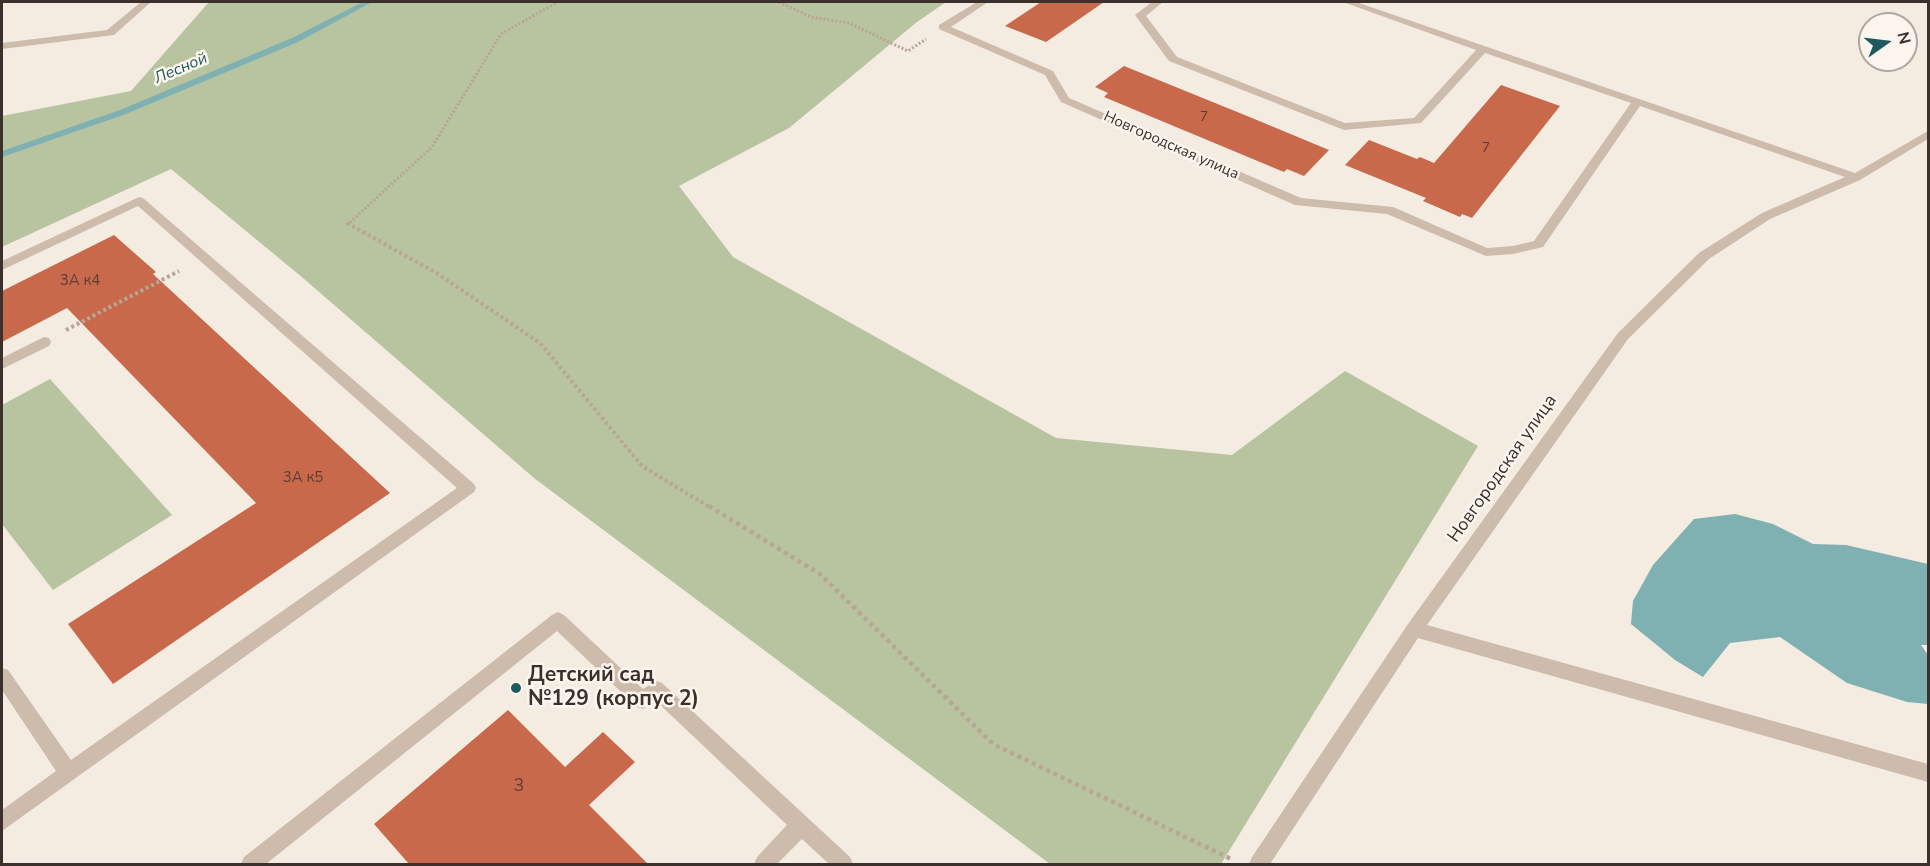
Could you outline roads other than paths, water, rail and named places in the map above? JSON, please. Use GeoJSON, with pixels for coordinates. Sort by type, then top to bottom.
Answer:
{"type":"FeatureCollection","features":[{"type":"Feature","properties":{"kind":"street"},"geometry":{"type":"LineString","coordinates":[[2,46],[110,33],[146,2]]}},
{"type":"Feature","properties":{"kind":"street","name":"Новгородская улица"},"geometry":{"type":"LineString","coordinates":[[984,2],[943,27],[1049,73],[1065,100],[1299,202],[1389,210],[1486,252],[1513,250],[1538,244],[1638,102]]}},
{"type":"Feature","properties":{"kind":"street"},"geometry":{"type":"LineString","coordinates":[[1158,2],[1140,15],[1173,59],[1344,128],[1417,121],[1483,48]]}},
{"type":"Feature","properties":{"kind":"street"},"geometry":{"type":"LineString","coordinates":[[1348,2],[1856,177]]}},
{"type":"Feature","properties":{"kind":"street","name":"Новгородская улица"},"geometry":{"type":"LineString","coordinates":[[1259,864],[1414,629],[1623,336],[1704,256],[1766,216],[1856,177],[1929,134]]}},
{"type":"Feature","properties":{"kind":"street"},"geometry":{"type":"LineString","coordinates":[[2,266],[139,201],[468,488],[2,821]]}},
{"type":"Feature","properties":{"kind":"street"},"geometry":{"type":"LineString","coordinates":[[2,364],[44,342]]}},
{"type":"Feature","properties":{"kind":"street"},"geometry":{"type":"LineString","coordinates":[[251,864],[558,620],[643,701],[656,689],[843,864]]}},
{"type":"Feature","properties":{"kind":"street"},"geometry":{"type":"LineString","coordinates":[[1414,629],[1929,773]]}},
{"type":"Feature","properties":{"kind":"street"},"geometry":{"type":"LineString","coordinates":[[2,676],[69,773]]}},
{"type":"Feature","properties":{"kind":"street"},"geometry":{"type":"LineString","coordinates":[[764,864],[801,825]]}},
{"type":"Feature","properties":{"kind":"water"},"geometry":{"type":"Polygon","coordinates":[[[1735,514],[1773,524],[1813,544],[1846,545],[1928,564],[1928,645],[1921,645],[1928,655],[1928,704],[1907,702],[1847,683],[1780,637],[1730,643],[1703,677],[1675,660],[1631,624],[1633,601],[1653,565],[1694,519],[1735,514]]]}},
{"type":"Feature","properties":{"kind":"waterway","name":"Лесной"},"geometry":{"type":"LineString","coordinates":[[2,154],[123,112],[295,40],[368,2]]}},
{"type":"Feature","properties":{"kind":"place","name":"Детский сад №129 (корпус 2)"},"geometry":{"type":"Point","coordinates":[516,688]}}]}
